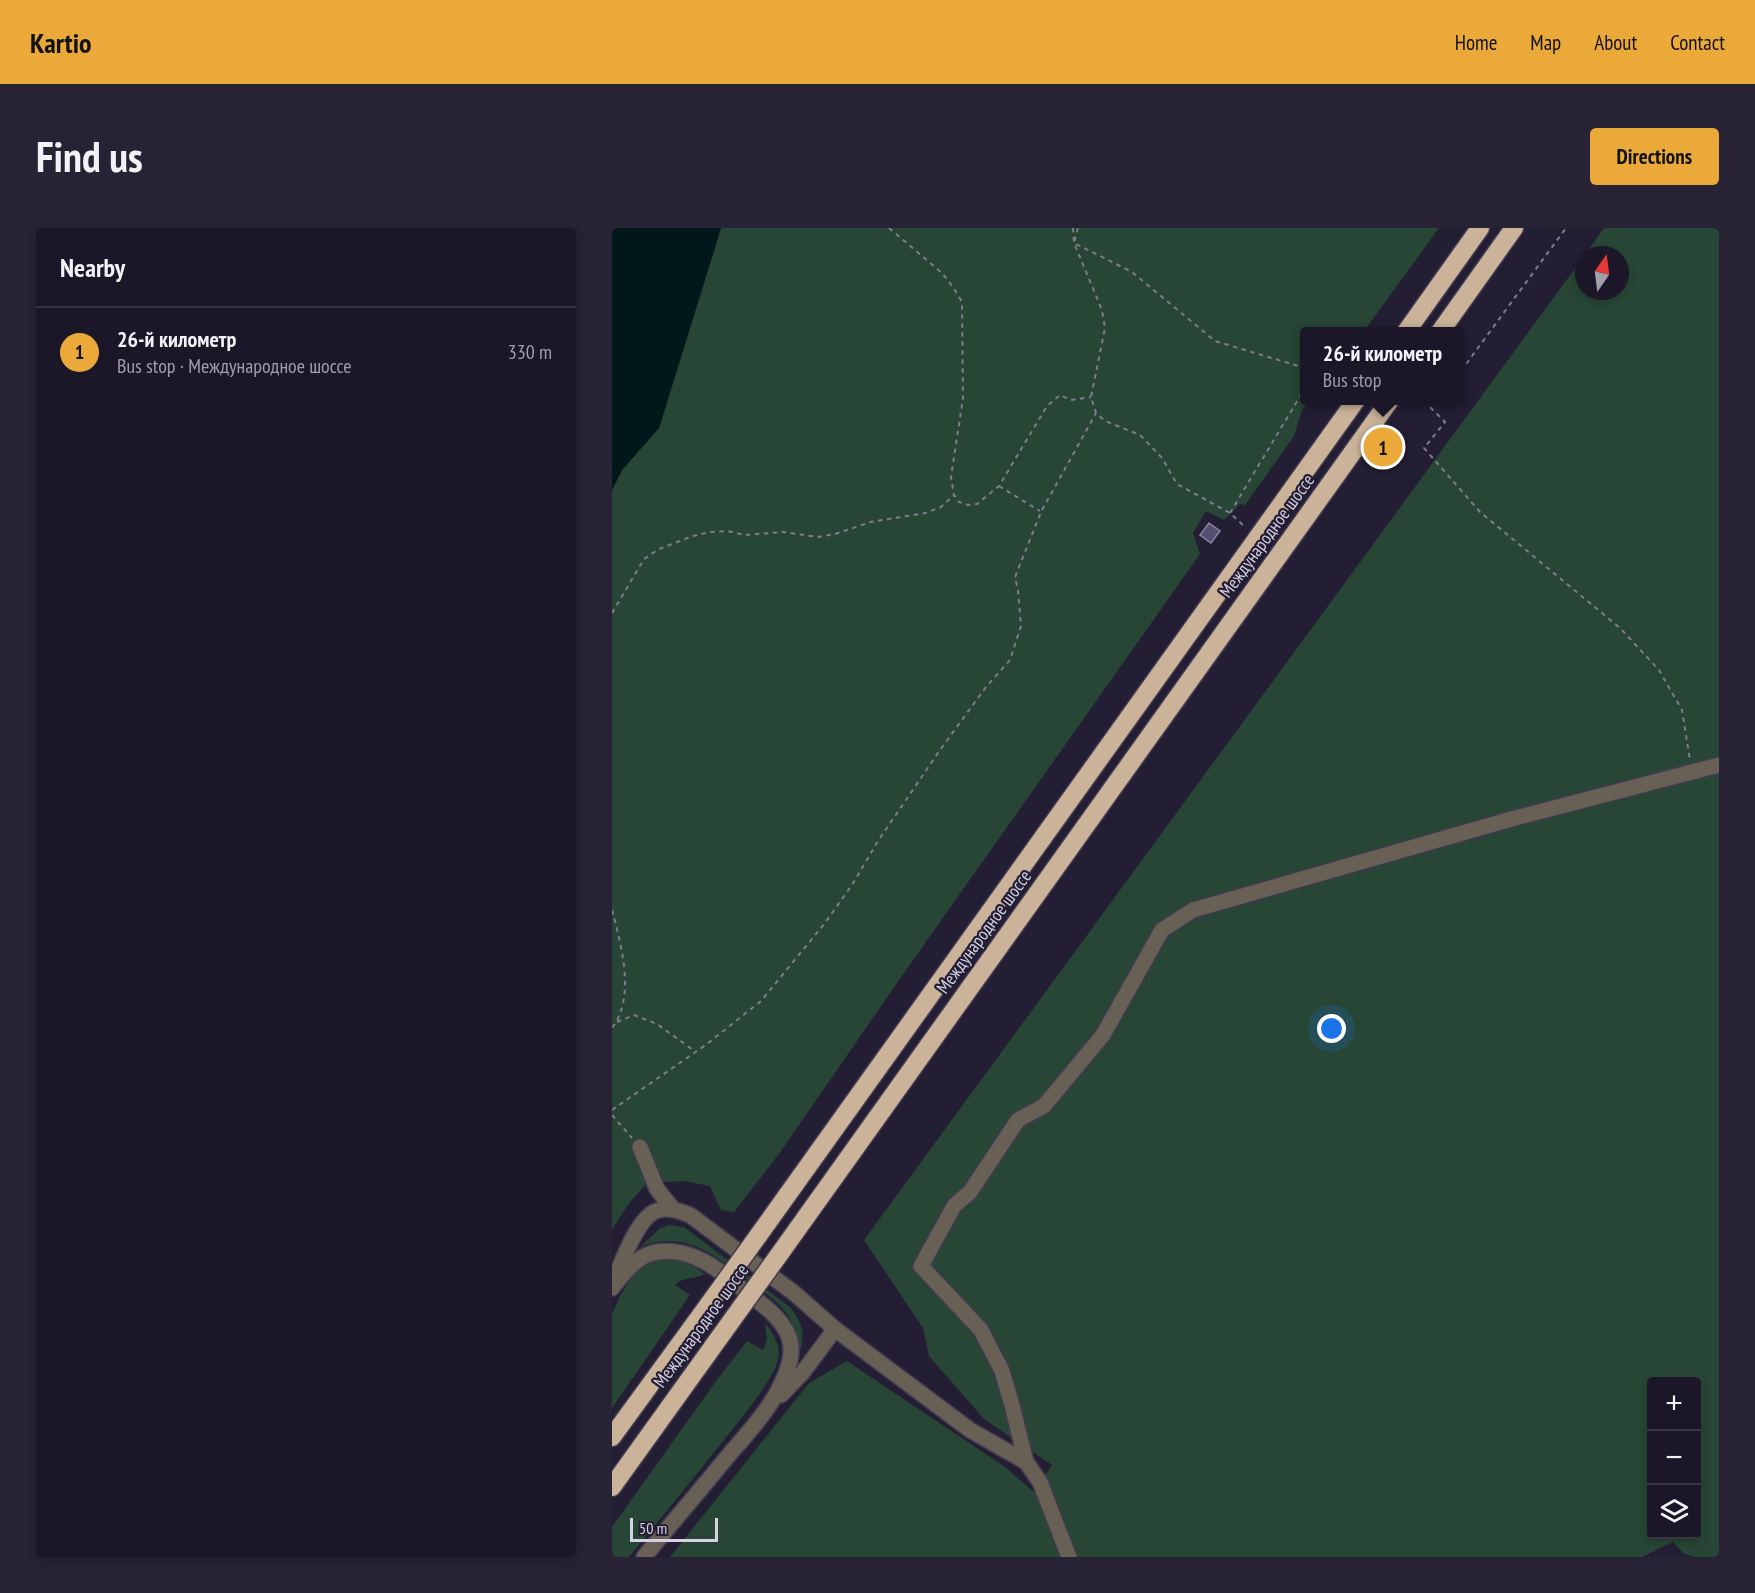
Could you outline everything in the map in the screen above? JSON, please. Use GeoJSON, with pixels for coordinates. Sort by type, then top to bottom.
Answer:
{"type":"FeatureCollection","features":[{"type":"Feature","properties":{"kind":"highway"},"geometry":{"type":"LineString","coordinates":[[1410,327],[1480,228]]}},
{"type":"Feature","properties":{"kind":"highway"},"geometry":{"type":"LineString","coordinates":[[1444,327],[1514,228]]}},
{"type":"Feature","properties":{"kind":"highway","name":"Международное шоссе"},"geometry":{"type":"LineString","coordinates":[[612,1437],[1352,405]]}},
{"type":"Feature","properties":{"kind":"highway","name":"Международное шоссе"},"geometry":{"type":"LineString","coordinates":[[612,1486],[1386,405]]}},
{"type":"Feature","properties":{"kind":"street"},"geometry":{"type":"LineString","coordinates":[[1069,1557],[1040,1482],[1026,1462],[1002,1371],[981,1330],[921,1266],[954,1206],[970,1192],[1018,1120],[1044,1106],[1103,1035],[1162,930],[1192,910],[1515,818],[1719,765]]}},
{"type":"Feature","properties":{"kind":"street"},"geometry":{"type":"LineString","coordinates":[[640,1147],[657,1189],[672,1208]]}},
{"type":"Feature","properties":{"kind":"street"},"geometry":{"type":"LineString","coordinates":[[612,1286],[624,1256],[644,1219],[656,1210],[672,1208],[690,1215],[794,1293],[835,1329],[970,1430],[1026,1462]]}},
{"type":"Feature","properties":{"kind":"street"},"geometry":{"type":"LineString","coordinates":[[612,1286],[640,1259],[657,1252],[675,1252],[692,1256],[712,1265],[772,1312],[786,1329],[791,1352],[784,1379],[767,1410]]}},
{"type":"Feature","properties":{"kind":"street"},"geometry":{"type":"LineString","coordinates":[[644,1557],[767,1410],[803,1372],[835,1329]]}},
{"type":"Feature","properties":{"kind":"path"},"geometry":{"type":"LineString","coordinates":[[889,228],[942,273],[962,302],[963,398],[951,477],[954,495],[959,502],[968,505],[977,504],[999,486],[1047,406],[1060,395],[1071,400],[1091,397]]}},
{"type":"Feature","properties":{"kind":"path"},"geometry":{"type":"LineString","coordinates":[[1072,228],[1074,243],[1102,310],[1106,328],[1091,397],[1096,413],[1106,421],[1140,435],[1162,458],[1177,484],[1230,513],[1257,539]]}},
{"type":"Feature","properties":{"kind":"path"},"geometry":{"type":"LineString","coordinates":[[1074,243],[1078,228]]}},
{"type":"Feature","properties":{"kind":"path"},"geometry":{"type":"LineString","coordinates":[[1465,366],[1566,228]]}},
{"type":"Feature","properties":{"kind":"path"},"geometry":{"type":"LineString","coordinates":[[1074,243],[1132,272],[1215,341],[1300,366]]}},
{"type":"Feature","properties":{"kind":"path"},"geometry":{"type":"LineString","coordinates":[[1230,513],[1300,396]]}},
{"type":"Feature","properties":{"kind":"path"},"geometry":{"type":"LineString","coordinates":[[1431,405],[1430,407],[1445,422],[1424,448],[1480,512],[1620,628],[1659,670],[1682,710],[1692,772]]}},
{"type":"Feature","properties":{"kind":"path"},"geometry":{"type":"LineString","coordinates":[[612,1110],[696,1052],[761,1001],[825,923],[940,750],[986,687],[1010,660],[1021,626],[1015,577],[1041,512],[1096,413]]}},
{"type":"Feature","properties":{"kind":"path"},"geometry":{"type":"LineString","coordinates":[[999,486],[1041,512]]}},
{"type":"Feature","properties":{"kind":"path"},"geometry":{"type":"LineString","coordinates":[[612,613],[644,559],[659,549],[693,536],[728,531],[745,535],[783,532],[818,537],[870,522],[925,513],[941,507],[954,495]]}},
{"type":"Feature","properties":{"kind":"path"},"geometry":{"type":"LineString","coordinates":[[612,910],[623,952],[624,975],[623,996],[617,1022],[612,1028]]}},
{"type":"Feature","properties":{"kind":"path"},"geometry":{"type":"LineString","coordinates":[[617,1022],[634,1015],[657,1024],[696,1052]]}},
{"type":"Feature","properties":{"kind":"path"},"geometry":{"type":"LineString","coordinates":[[612,1115],[640,1147]]}},
{"type":"Feature","properties":{"kind":"green space"},"geometry":{"type":"Polygon","coordinates":[[[721,228],[1439,228],[1367,327],[1300,327],[1300,405],[1306,405],[1302,410],[1294,436],[1245,505],[1240,504],[1224,520],[1206,511],[1193,533],[1200,554],[779,1154],[734,1212],[721,1210],[710,1186],[684,1181],[647,1183],[630,1202],[612,1229],[612,490],[622,470],[659,428],[721,228]]]}},
{"type":"Feature","properties":{"kind":"green space"},"geometry":{"type":"Polygon","coordinates":[[[1604,228],[1719,228],[1719,1557],[1695,1557],[1684,1554],[1673,1542],[1642,1557],[670,1557],[809,1383],[847,1361],[1005,1467],[1034,1492],[1052,1465],[984,1419],[929,1356],[923,1328],[864,1240],[1575,268],[1575,300],[1629,300],[1629,246],[1591,246],[1604,228]]]}},
{"type":"Feature","properties":{"kind":"green space"},"geometry":{"type":"Polygon","coordinates":[[[669,1225],[684,1227],[791,1308],[803,1335],[799,1354],[794,1328],[783,1309],[771,1297],[727,1264],[700,1248],[686,1243],[656,1242],[640,1247],[659,1229],[669,1225]]]}},
{"type":"Feature","properties":{"kind":"green space"},"geometry":{"type":"Polygon","coordinates":[[[659,1257],[684,1261],[705,1274],[683,1280],[675,1285],[690,1295],[612,1408],[612,1314],[634,1274],[649,1261],[659,1257]]]}},
{"type":"Feature","properties":{"kind":"green space"},"geometry":{"type":"Polygon","coordinates":[[[765,1323],[776,1340],[779,1355],[775,1369],[763,1389],[629,1557],[612,1557],[612,1527],[747,1341],[763,1350],[767,1340],[765,1323]]]}},
{"type":"Feature","properties":{"kind":"shaded area"},"geometry":{"type":"Polygon","coordinates":[[[612,228],[721,228],[659,428],[622,470],[612,490],[612,228]]]}},
{"type":"Feature","properties":{"kind":"building"},"geometry":{"type":"Polygon","coordinates":[[[1209,523],[1220,531],[1211,543],[1200,535],[1209,523]]]}},
{"type":"Feature","properties":{"kind":"place","name":"26-й километр"},"geometry":{"type":"Point","coordinates":[1383,447]}}]}
